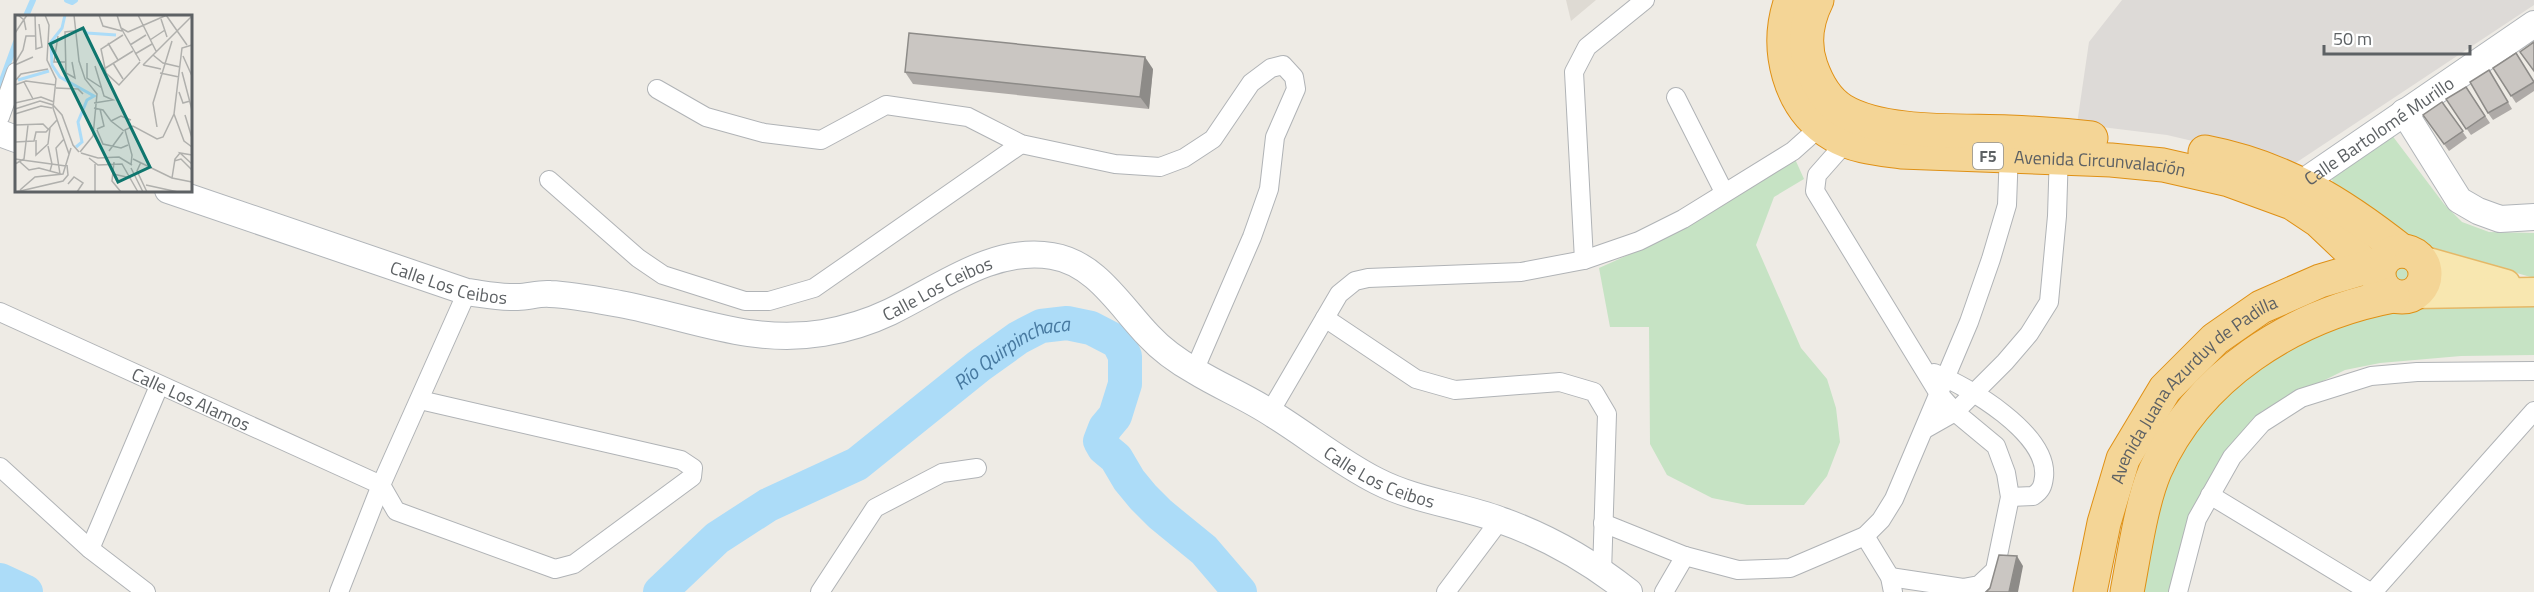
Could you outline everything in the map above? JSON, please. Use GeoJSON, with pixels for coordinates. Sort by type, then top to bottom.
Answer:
{"type":"FeatureCollection","features":[{"type":"Feature","properties":{"kind":"highway"},"geometry":{"type":"LineString","coordinates":[[1791,0],[1784,28],[1783,46],[1787,68],[1802,104],[1834,134]]}},
{"type":"Feature","properties":{"kind":"highway","name":"Avenida Circunvalación"},"geometry":{"type":"LineString","coordinates":[[1817,0],[1807,24],[1807,54],[1815,77],[1825,94],[1840,109],[1858,118],[1891,126],[2009,144],[2059,146],[2297,193],[2361,219],[2394,273]]}},
{"type":"Feature","properties":{"kind":"highway","name":"Avenida Circunvalación"},"geometry":{"type":"LineString","coordinates":[[1834,134],[1869,147],[1901,152],[2009,144]]}},
{"type":"Feature","properties":{"kind":"highway","name":"Avenida Circunvalación"},"geometry":{"type":"LineString","coordinates":[[2297,193],[2319,221],[2394,273]]}},
{"type":"Feature","properties":{"kind":"highway"},"geometry":{"type":"LineString","coordinates":[[2261,307],[2308,280],[2320,267],[2326,250],[2326,238],[2319,221]]}},
{"type":"Feature","properties":{"kind":"highway","name":"Avenida Juana Azurduy de Padilla"},"geometry":{"type":"LineString","coordinates":[[2090,592],[2104,523],[2123,459],[2165,389],[2215,339],[2261,307],[2320,281],[2394,273]]}},
{"type":"Feature","properties":{"kind":"highway","name":"Avenida Juana Azurduy de Padilla"},"geometry":{"type":"LineString","coordinates":[[2127,592],[2140,525],[2154,472],[2178,429],[2208,393],[2241,361],[2291,329],[2363,302],[2394,273]]}},
{"type":"Feature","properties":{"kind":"main road","name":"Avenida Juana Azurduy de Padilla"},"geometry":{"type":"LineString","coordinates":[[2394,273],[2534,292]]}},
{"type":"Feature","properties":{"kind":"street"},"geometry":{"type":"LineString","coordinates":[[1584,260],[1574,72],[1587,47],[1645,0]]}},
{"type":"Feature","properties":{"kind":"street","name":"Calle Bartolomé Murillo"},"geometry":{"type":"LineString","coordinates":[[2297,193],[2404,112],[2534,24]]}},
{"type":"Feature","properties":{"kind":"street"},"geometry":{"type":"LineString","coordinates":[[657,89],[706,117],[764,133],[821,140],[886,105],[968,117],[1021,144],[1115,164],[1160,167],[1184,158],[1213,140],[1251,83],[1271,68],[1283,64],[1294,77],[1296,89],[1275,137],[1269,189],[1252,237],[1194,371]]}},
{"type":"Feature","properties":{"kind":"street"},"geometry":{"type":"LineString","coordinates":[[0,117],[15,75]]}},
{"type":"Feature","properties":{"kind":"street"},"geometry":{"type":"LineString","coordinates":[[1677,97],[1724,192]]}},
{"type":"Feature","properties":{"kind":"street"},"geometry":{"type":"LineString","coordinates":[[2404,112],[2459,200],[2478,211],[2500,219],[2534,218]]}},
{"type":"Feature","properties":{"kind":"street"},"geometry":{"type":"LineString","coordinates":[[0,133],[15,139]]}},
{"type":"Feature","properties":{"kind":"street"},"geometry":{"type":"LineString","coordinates":[[1270,412],[1339,294],[1355,281],[1368,278],[1521,272],[1584,260],[1639,242],[1683,219],[1793,151],[1834,134]]}},
{"type":"Feature","properties":{"kind":"street"},"geometry":{"type":"LineString","coordinates":[[1834,134],[1817,175],[1815,191],[1923,369],[1942,386],[1955,412],[1996,446],[2006,473],[2010,497],[1995,570],[1979,585],[1963,588],[1892,584],[1865,536]]}},
{"type":"Feature","properties":{"kind":"street"},"geometry":{"type":"LineString","coordinates":[[549,180],[638,258],[663,275],[745,302],[769,301],[814,288],[1021,144]]}},
{"type":"Feature","properties":{"kind":"street"},"geometry":{"type":"LineString","coordinates":[[1604,522],[1685,556],[1738,570],[1790,568],[1865,536],[1881,520],[1893,499],[1925,429],[1991,260],[2007,205],[2009,144]]}},
{"type":"Feature","properties":{"kind":"street"},"geometry":{"type":"LineString","coordinates":[[1925,429],[1955,412],[1974,393],[2029,334],[2049,302],[2057,216],[2059,146]]}},
{"type":"Feature","properties":{"kind":"street","name":"Calle Los Ceibos"},"geometry":{"type":"LineString","coordinates":[[174,192],[466,292],[515,297],[549,294],[621,304],[731,332],[777,337],[823,333],[866,322],[984,265],[1018,256],[1045,255],[1075,262],[1093,275],[1150,338],[1194,371],[1270,412],[1375,481],[1404,493],[1500,520],[1556,544],[1629,592]]}},
{"type":"Feature","properties":{"kind":"street"},"geometry":{"type":"LineString","coordinates":[[339,592],[381,485],[466,292]]}},
{"type":"Feature","properties":{"kind":"street","name":"Calle Los Alamos"},"geometry":{"type":"LineString","coordinates":[[0,312],[381,485]]}},
{"type":"Feature","properties":{"kind":"street"},"geometry":{"type":"LineString","coordinates":[[1325,318],[1416,379],[1455,390],[1560,382],[1594,392],[1607,414],[1602,573]]}},
{"type":"Feature","properties":{"kind":"street"},"geometry":{"type":"LineString","coordinates":[[2178,592],[2197,519],[2232,457],[2262,423],[2301,398],[2371,376],[2417,372],[2534,371]]}},
{"type":"Feature","properties":{"kind":"street"},"geometry":{"type":"LineString","coordinates":[[90,549],[159,386]]}},
{"type":"Feature","properties":{"kind":"street"},"geometry":{"type":"LineString","coordinates":[[1942,386],[1974,393],[2027,435],[2038,448],[2044,471],[2043,485],[2033,496],[2010,497]]}},
{"type":"Feature","properties":{"kind":"street"},"geometry":{"type":"LineString","coordinates":[[381,485],[396,511],[555,569],[574,564],[692,477],[693,468],[681,460],[420,400]]}},
{"type":"Feature","properties":{"kind":"street"},"geometry":{"type":"LineString","coordinates":[[2210,495],[2372,592],[2534,411]]}},
{"type":"Feature","properties":{"kind":"street"},"geometry":{"type":"LineString","coordinates":[[0,467],[90,549],[146,592]]}},
{"type":"Feature","properties":{"kind":"street"},"geometry":{"type":"LineString","coordinates":[[819,592],[875,508],[942,473],[977,468]]}},
{"type":"Feature","properties":{"kind":"street"},"geometry":{"type":"LineString","coordinates":[[1446,592],[1500,520]]}},
{"type":"Feature","properties":{"kind":"street"},"geometry":{"type":"LineString","coordinates":[[1665,592],[1685,556]]}},
{"type":"Feature","properties":{"kind":"shaded area"},"geometry":{"type":"Polygon","coordinates":[[[1566,0],[1596,0],[1571,21],[1566,0]]]}},
{"type":"Feature","properties":{"kind":"shaded area"},"geometry":{"type":"Polygon","coordinates":[[[2122,0],[2534,0],[2534,5],[2288,168],[2248,154],[2167,135],[2077,124],[2089,42],[2122,0]]]}},
{"type":"Feature","properties":{"kind":"green space"},"geometry":{"type":"Polygon","coordinates":[[[2388,130],[2444,204],[2462,222],[2489,232],[2534,233],[2534,278],[2420,245],[2339,191],[2331,175],[2388,130]]]}},
{"type":"Feature","properties":{"kind":"green space"},"geometry":{"type":"Polygon","coordinates":[[[1795,159],[1804,179],[1774,197],[1756,245],[1801,348],[1827,379],[1836,408],[1840,442],[1827,476],[1804,505],[1747,505],[1712,498],[1667,475],[1650,444],[1649,327],[1610,327],[1599,268],[1637,251],[1795,159]]]}},
{"type":"Feature","properties":{"kind":"green space"},"geometry":{"type":"Polygon","coordinates":[[[2401,260],[2414,269],[2414,278],[2409,285],[2397,286],[2388,272],[2401,260]]]}},
{"type":"Feature","properties":{"kind":"green space"},"geometry":{"type":"Polygon","coordinates":[[[2412,304],[2534,307],[2534,355],[2461,356],[2380,363],[2345,370],[2262,411],[2243,433],[2172,592],[2144,592],[2158,510],[2166,487],[2193,434],[2218,405],[2263,363],[2344,319],[2412,304]]]}},
{"type":"Feature","properties":{"kind":"building"},"geometry":{"type":"Polygon","coordinates":[[[909,33],[1145,57],[1140,97],[905,72],[909,33]]]}},
{"type":"Feature","properties":{"kind":"building"},"geometry":{"type":"Polygon","coordinates":[[[2534,42],[2534,71],[2520,52],[2534,42]]]}},
{"type":"Feature","properties":{"kind":"building"},"geometry":{"type":"Polygon","coordinates":[[[2516,53],[2534,82],[2511,96],[2493,68],[2516,53]]]}},
{"type":"Feature","properties":{"kind":"building"},"geometry":{"type":"Polygon","coordinates":[[[2489,70],[2508,102],[2488,113],[2470,82],[2489,70]]]}},
{"type":"Feature","properties":{"kind":"building"},"geometry":{"type":"Polygon","coordinates":[[[2466,87],[2485,116],[2466,129],[2446,99],[2466,87]]]}},
{"type":"Feature","properties":{"kind":"building"},"geometry":{"type":"Polygon","coordinates":[[[2442,102],[2463,131],[2444,144],[2423,115],[2442,102]]]}},
{"type":"Feature","properties":{"kind":"building"},"geometry":{"type":"Polygon","coordinates":[[[1999,555],[2017,556],[2009,592],[1986,592],[1990,588],[1999,555]]]}},
{"type":"Feature","properties":{"kind":"waterway"},"geometry":{"type":"LineString","coordinates":[[26,15],[33,0]]}},
{"type":"Feature","properties":{"kind":"waterway"},"geometry":{"type":"LineString","coordinates":[[67,0],[72,2],[75,0]]}},
{"type":"Feature","properties":{"kind":"waterway"},"geometry":{"type":"LineString","coordinates":[[0,86],[15,45]]}},
{"type":"Feature","properties":{"kind":"waterway","name":"Río Quirpinchaca"},"geometry":{"type":"LineString","coordinates":[[660,592],[717,538],[768,505],[857,464],[979,366],[1018,338],[1041,326],[1067,323],[1091,328],[1118,342],[1125,356],[1125,384],[1115,416],[1105,428],[1100,441],[1104,448],[1116,458],[1129,480],[1143,497],[1204,550],[1240,592]]}},
{"type":"Feature","properties":{"kind":"waterway","name":"Río Quirpinchaca"},"geometry":{"type":"LineString","coordinates":[[0,580],[26,592]]}}]}
